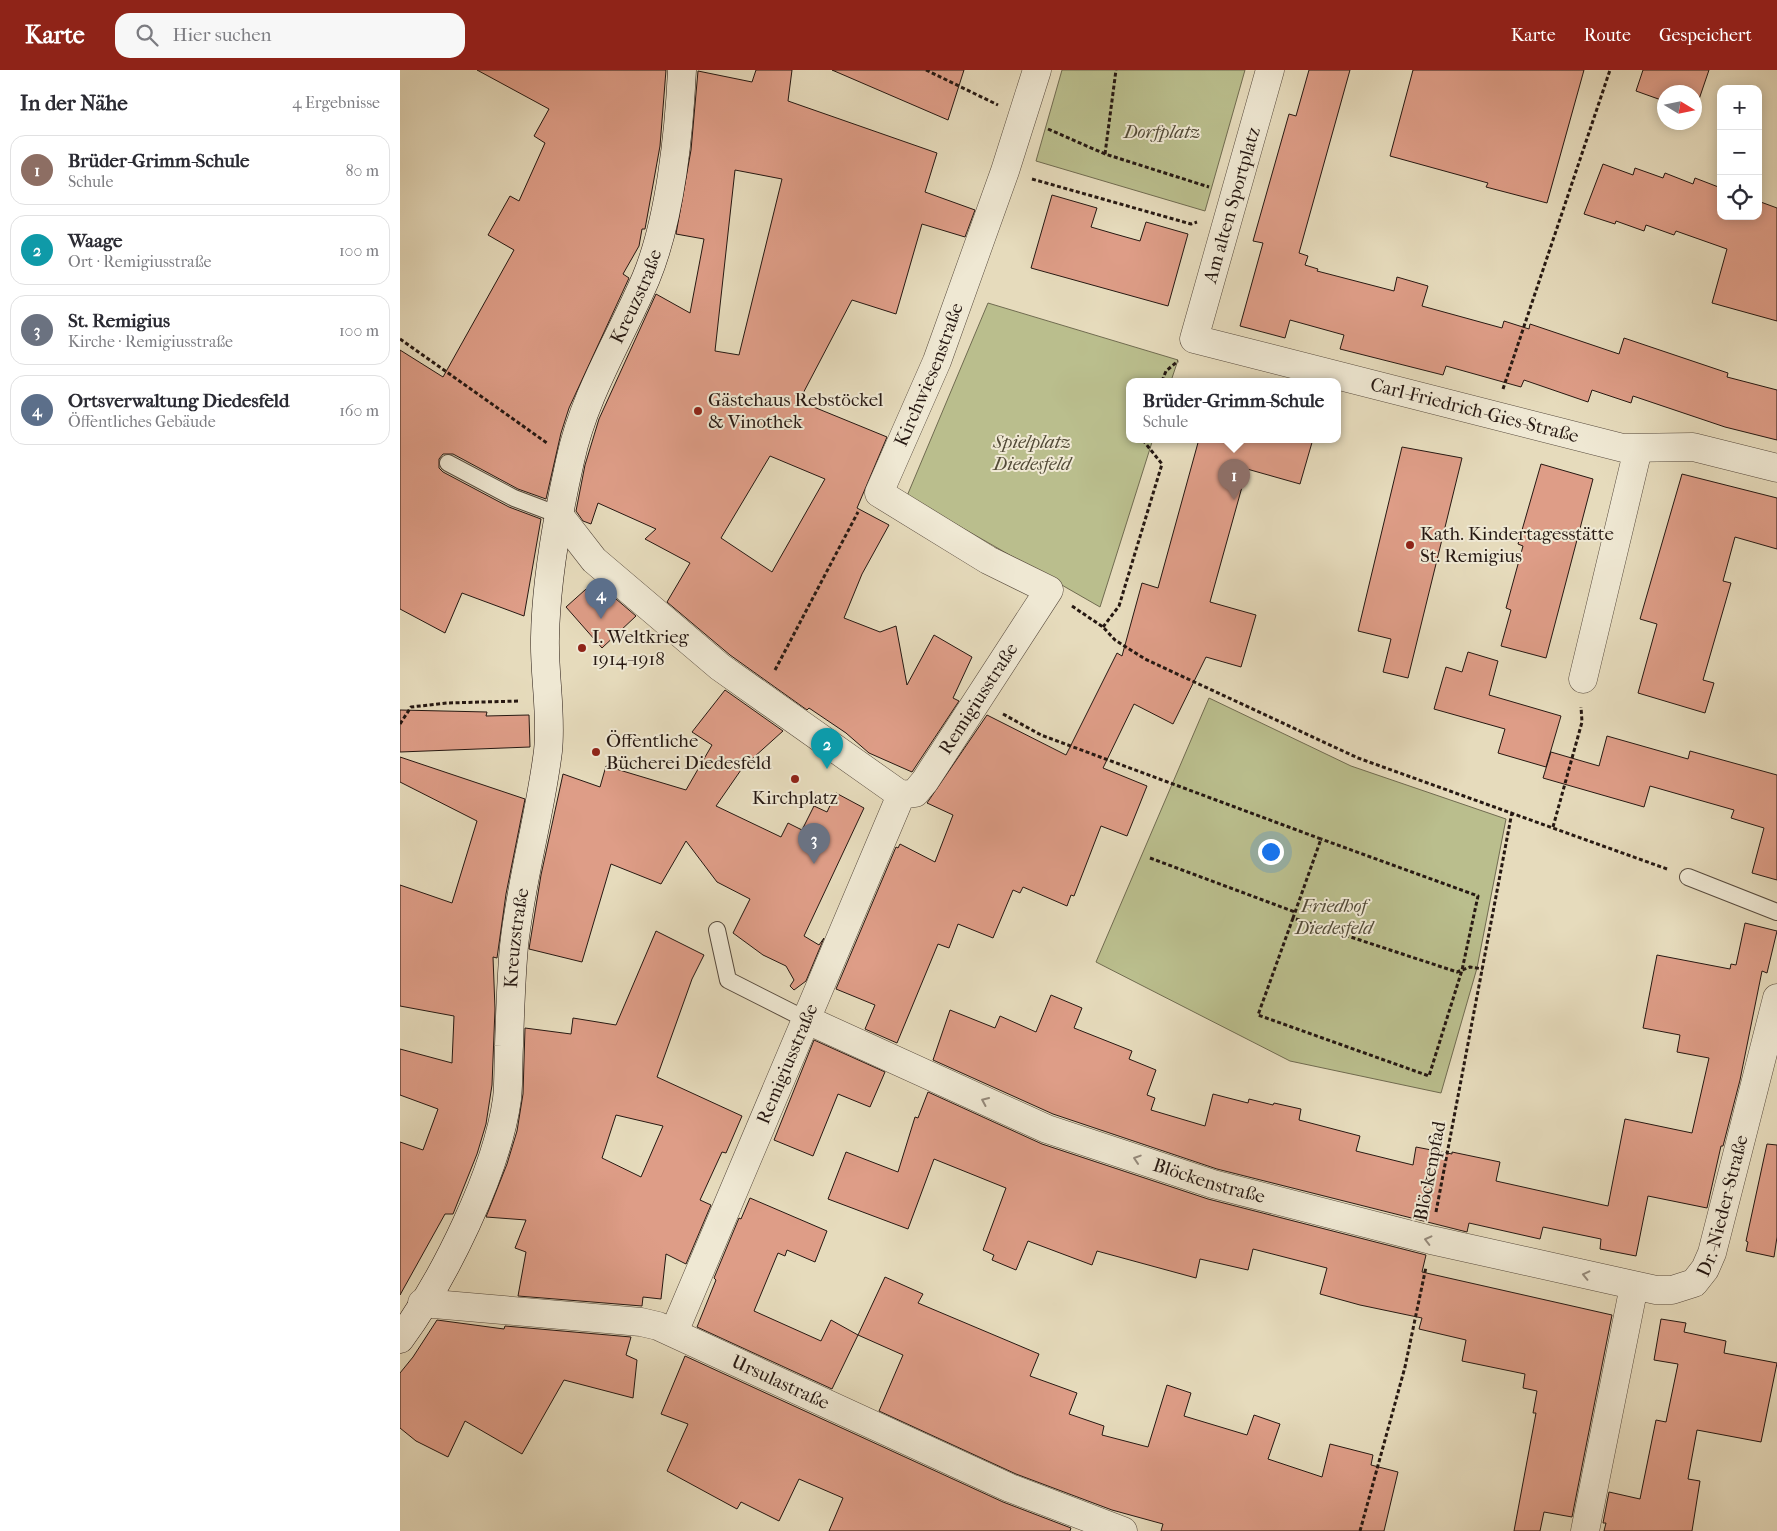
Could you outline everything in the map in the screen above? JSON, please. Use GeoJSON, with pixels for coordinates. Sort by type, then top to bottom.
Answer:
{"type":"FeatureCollection","features":[{"type":"Feature","properties":{"kind":"street","name":"Kreuzstraße"},"geometry":{"type":"LineString","coordinates":[[400,1339],[411,1300],[442,1270],[482,1184],[503,1121],[508,1094],[512,969],[516,923],[548,747],[545,643],[546,600],[559,515],[570,457],[583,416],[601,370],[647,275],[657,240],[675,151],[682,70]]}},
{"type":"Feature","properties":{"kind":"street","name":"Kirchwiesenstraße"},"geometry":{"type":"LineString","coordinates":[[880,493],[937,361],[1005,171],[1037,70]]}},
{"type":"Feature","properties":{"kind":"street","name":"Am alten Sportplatz"},"geometry":{"type":"LineString","coordinates":[[1194,339],[1270,70]]}},
{"type":"Feature","properties":{"kind":"street","name":"Carl-Friedrich-Gies-Straße"},"geometry":{"type":"LineString","coordinates":[[1194,339],[1623,448],[1693,447],[1777,468]]}},
{"type":"Feature","properties":{"kind":"street"},"geometry":{"type":"LineString","coordinates":[[1583,679],[1638,449]]}},
{"type":"Feature","properties":{"kind":"street"},"geometry":{"type":"LineString","coordinates":[[880,493],[988,560],[1049,590]]}},
{"type":"Feature","properties":{"kind":"street"},"geometry":{"type":"LineString","coordinates":[[559,515],[594,560],[700,650],[901,795]]}},
{"type":"Feature","properties":{"kind":"street","name":"Remigiusstraße"},"geometry":{"type":"LineString","coordinates":[[674,1332],[804,1019],[901,795],[915,793],[925,781],[1049,590]]}},
{"type":"Feature","properties":{"kind":"street","name":"Dr.-Nieder-Straße"},"geometry":{"type":"LineString","coordinates":[[1634,1286],[1656,1290],[1683,1288],[1694,1283],[1705,1269],[1712,1253],[1777,998]]}},
{"type":"Feature","properties":{"kind":"street","name":"Blöckenstraße"},"geometry":{"type":"LineString","coordinates":[[804,1019],[1046,1129],[1213,1184],[1431,1240],[1634,1286]]}},
{"type":"Feature","properties":{"kind":"street"},"geometry":{"type":"LineString","coordinates":[[1586,1531],[1634,1286]]}},
{"type":"Feature","properties":{"kind":"street","name":"Ursulastraße"},"geometry":{"type":"LineString","coordinates":[[411,1300],[641,1322],[674,1332],[1010,1488],[1123,1531]]}},
{"type":"Feature","properties":{"kind":"lane"},"geometry":{"type":"LineString","coordinates":[[448,463],[514,498],[559,515]]}},
{"type":"Feature","properties":{"kind":"lane"},"geometry":{"type":"LineString","coordinates":[[1688,877],[1777,912]]}},
{"type":"Feature","properties":{"kind":"lane"},"geometry":{"type":"LineString","coordinates":[[717,930],[728,980],[804,1019]]}},
{"type":"Feature","properties":{"kind":"path"},"geometry":{"type":"LineString","coordinates":[[926,70],[1021,118],[1105,154],[1217,189],[1231,209],[1191,224],[1005,171]]}},
{"type":"Feature","properties":{"kind":"path"},"geometry":{"type":"LineString","coordinates":[[1105,154],[1116,70]]}},
{"type":"Feature","properties":{"kind":"path"},"geometry":{"type":"LineString","coordinates":[[1494,416],[1610,70]]}},
{"type":"Feature","properties":{"kind":"path"},"geometry":{"type":"LineString","coordinates":[[400,340],[527,430],[570,457]]}},
{"type":"Feature","properties":{"kind":"path"},"geometry":{"type":"LineString","coordinates":[[1103,627],[1120,606],[1162,464],[1145,443]]}},
{"type":"Feature","properties":{"kind":"path"},"geometry":{"type":"LineString","coordinates":[[761,695],[864,499],[880,493]]}},
{"type":"Feature","properties":{"kind":"path"},"geometry":{"type":"LineString","coordinates":[[1049,590],[1103,627],[1115,640],[1145,659],[1358,758],[1688,877]]}},
{"type":"Feature","properties":{"kind":"path"},"geometry":{"type":"LineString","coordinates":[[1553,827],[1582,722],[1580,690],[1583,679]]}},
{"type":"Feature","properties":{"kind":"path"},"geometry":{"type":"LineString","coordinates":[[400,724],[411,707],[447,703],[548,700]]}},
{"type":"Feature","properties":{"kind":"path"},"geometry":{"type":"LineString","coordinates":[[978,700],[1041,735],[1478,896],[1462,970],[1429,1076],[1258,1015],[1321,839]]}},
{"type":"Feature","properties":{"kind":"path","name":"Blöckenpfad"},"geometry":{"type":"LineString","coordinates":[[1360,1531],[1405,1367],[1512,812]]}},
{"type":"Feature","properties":{"kind":"path"},"geometry":{"type":"LineString","coordinates":[[1150,858],[1295,912]]}},
{"type":"Feature","properties":{"kind":"path"},"geometry":{"type":"LineString","coordinates":[[1293,918],[1457,972],[1470,967],[1483,969]]}},
{"type":"Feature","properties":{"kind":"green space","name":"Dorfplatz"},"geometry":{"type":"Polygon","coordinates":[[[1062,70],[1245,70],[1205,211],[1036,161],[1062,70]]]}},
{"type":"Feature","properties":{"kind":"green space","name":"Spielplatz Diedesfeld"},"geometry":{"type":"Polygon","coordinates":[[[988,303],[1178,360],[1172,378],[1126,378],[1126,443],[1152,443],[1100,607],[907,496],[988,303]]]}},
{"type":"Feature","properties":{"kind":"green space","name":"Friedhof Diedesfeld"},"geometry":{"type":"Polygon","coordinates":[[[1209,698],[1351,766],[1506,819],[1477,968],[1441,1093],[1290,1061],[1096,962],[1209,698]]]}},
{"type":"Feature","properties":{"kind":"building"},"geometry":{"type":"Polygon","coordinates":[[[477,70],[666,70],[660,146],[645,229],[642,229],[639,246],[623,274],[629,278],[569,408],[561,433],[546,499],[518,489],[453,454],[443,454],[439,459],[439,468],[443,472],[509,507],[541,519],[524,616],[462,593],[445,633],[400,609],[400,350],[443,377],[514,250],[488,235],[510,196],[519,201],[545,143],[534,136],[549,109],[477,70]]]}},
{"type":"Feature","properties":{"kind":"building"},"geometry":{"type":"Polygon","coordinates":[[[756,70],[792,70],[788,101],[937,153],[925,192],[975,210],[965,237],[922,224],[896,314],[852,300],[799,401],[887,437],[857,508],[889,525],[862,574],[844,618],[880,632],[896,626],[907,685],[934,635],[972,657],[953,698],[959,701],[912,772],[869,753],[846,733],[809,708],[807,710],[730,655],[667,602],[690,563],[645,539],[656,529],[598,503],[591,524],[583,521],[576,511],[585,465],[599,419],[656,294],[690,313],[704,239],[676,234],[691,150],[698,71],[752,82],[756,70]],[[735,170],[715,351],[739,355],[782,179],[735,170]],[[770,456],[721,538],[772,572],[825,479],[770,456]]]}},
{"type":"Feature","properties":{"kind":"building"},"geometry":{"type":"Polygon","coordinates":[[[832,70],[964,70],[948,120],[832,70]]]}},
{"type":"Feature","properties":{"kind":"building"},"geometry":{"type":"Polygon","coordinates":[[[1309,70],[1350,70],[1299,253],[1308,256],[1305,265],[1318,269],[1317,271],[1394,291],[1397,277],[1428,286],[1422,306],[1502,328],[1504,321],[1529,329],[1530,324],[1619,354],[1624,338],[1728,373],[1727,377],[1777,390],[1777,440],[1725,427],[1633,396],[1631,403],[1592,390],[1588,402],[1524,380],[1521,387],[1446,366],[1443,375],[1340,349],[1344,335],[1290,320],[1285,338],[1240,326],[1263,243],[1253,241],[1289,114],[1296,116],[1309,70]]]}},
{"type":"Feature","properties":{"kind":"building"},"geometry":{"type":"Polygon","coordinates":[[[1413,70],[1584,70],[1547,203],[1486,187],[1488,183],[1390,156],[1413,70]]]}},
{"type":"Feature","properties":{"kind":"building"},"geometry":{"type":"Polygon","coordinates":[[[1643,70],[1709,70],[1702,90],[1702,85],[1657,85],[1657,98],[1636,91],[1643,70]]]}},
{"type":"Feature","properties":{"kind":"building"},"geometry":{"type":"Polygon","coordinates":[[[1603,164],[1633,175],[1635,168],[1663,178],[1665,173],[1693,184],[1695,178],[1717,186],[1717,220],[1762,220],[1762,202],[1777,208],[1777,321],[1712,303],[1727,249],[1676,231],[1674,235],[1646,225],[1644,231],[1616,221],[1615,224],[1584,214],[1603,164]]]}},
{"type":"Feature","properties":{"kind":"building"},"geometry":{"type":"Polygon","coordinates":[[[1052,195],[1097,208],[1091,227],[1115,234],[1140,241],[1146,222],[1188,234],[1168,306],[1031,268],[1052,195]]]}},
{"type":"Feature","properties":{"kind":"building"},"geometry":{"type":"Polygon","coordinates":[[[1198,443],[1312,443],[1300,484],[1247,469],[1210,602],[1256,615],[1241,667],[1206,657],[1173,724],[1134,704],[1103,768],[1147,786],[1127,836],[1101,826],[1074,896],[1071,895],[1067,906],[1023,887],[1020,893],[1013,890],[993,938],[958,924],[949,948],[938,944],[897,1043],[865,1029],[875,1005],[836,989],[896,847],[898,848],[900,844],[935,862],[953,815],[927,803],[987,715],[1066,755],[1117,653],[1122,656],[1142,583],[1158,588],[1198,443]]]}},
{"type":"Feature","properties":{"kind":"building","name":"Kath. Kindertagesstätte St. Remigius"},"geometry":{"type":"Polygon","coordinates":[[[1402,447],[1462,458],[1408,678],[1383,672],[1391,639],[1358,631],[1402,447]]]}},
{"type":"Feature","properties":{"kind":"building"},"geometry":{"type":"Polygon","coordinates":[[[1541,464],[1593,479],[1546,658],[1501,646],[1511,610],[1506,608],[1523,546],[1518,544],[1541,464]]]}},
{"type":"Feature","properties":{"kind":"building"},"geometry":{"type":"Polygon","coordinates":[[[1682,474],[1777,498],[1777,549],[1735,537],[1723,581],[1731,583],[1703,680],[1714,683],[1705,713],[1638,693],[1657,624],[1640,619],[1682,474]]]}},
{"type":"Feature","properties":{"kind":"building"},"geometry":{"type":"Polygon","coordinates":[[[595,581],[636,616],[602,648],[566,607],[595,581]]]}},
{"type":"Feature","properties":{"kind":"building"},"geometry":{"type":"Polygon","coordinates":[[[1468,652],[1498,661],[1489,695],[1561,716],[1546,767],[1498,753],[1505,729],[1434,709],[1446,667],[1462,672],[1468,652]]]}},
{"type":"Feature","properties":{"kind":"building"},"geometry":{"type":"Polygon","coordinates":[[[725,690],[783,731],[743,767],[716,806],[781,837],[788,823],[802,830],[814,806],[827,812],[836,793],[864,808],[804,936],[819,945],[824,938],[806,981],[794,990],[790,986],[794,980],[786,966],[763,955],[733,933],[750,899],[717,882],[686,841],[661,884],[611,864],[582,962],[529,949],[541,875],[563,774],[600,787],[606,766],[686,790],[712,745],[692,732],[725,690]]]}},
{"type":"Feature","properties":{"kind":"building"},"geometry":{"type":"Polygon","coordinates":[[[400,710],[487,712],[486,716],[529,715],[530,747],[400,752],[400,710]]]}},
{"type":"Feature","properties":{"kind":"building"},"geometry":{"type":"Polygon","coordinates":[[[1607,736],[1688,759],[1690,751],[1777,775],[1777,880],[1752,873],[1764,828],[1731,818],[1734,810],[1650,786],[1644,807],[1543,778],[1551,752],[1599,766],[1607,736]]]}},
{"type":"Feature","properties":{"kind":"building"},"geometry":{"type":"Polygon","coordinates":[[[400,757],[525,799],[506,894],[497,958],[493,957],[495,1009],[492,1085],[486,1124],[477,1154],[453,1214],[445,1214],[400,1295],[400,1142],[423,1150],[438,1109],[400,1095],[400,1049],[452,1063],[454,1016],[400,1006],[400,885],[452,903],[477,821],[400,782],[400,757]]]}},
{"type":"Feature","properties":{"kind":"building"},"geometry":{"type":"Polygon","coordinates":[[[1745,923],[1777,931],[1767,973],[1762,971],[1740,1080],[1723,1146],[1721,1146],[1707,1208],[1648,1196],[1636,1256],[1600,1249],[1601,1239],[1543,1227],[1540,1239],[1469,1223],[1467,1232],[1217,1169],[1053,1114],[933,1060],[950,1010],[995,1028],[1000,1016],[1036,1032],[1051,995],[1082,1008],[1074,1028],[1132,1051],[1129,1059],[1156,1070],[1147,1095],[1155,1098],[1151,1110],[1205,1126],[1213,1094],[1248,1103],[1249,1099],[1273,1105],[1274,1103],[1301,1109],[1299,1120],[1360,1136],[1356,1151],[1413,1165],[1416,1147],[1500,1162],[1496,1181],[1608,1206],[1625,1119],[1692,1133],[1709,1058],[1677,1052],[1680,1035],[1643,1028],[1657,955],[1730,969],[1731,964],[1736,965],[1745,923]]]}},
{"type":"Feature","properties":{"kind":"building"},"geometry":{"type":"Polygon","coordinates":[[[656,931],[704,955],[692,979],[657,1077],[742,1116],[726,1153],[722,1152],[700,1200],[711,1205],[686,1264],[666,1254],[661,1299],[643,1297],[642,1306],[518,1296],[526,1252],[515,1248],[526,1220],[486,1217],[507,1164],[517,1131],[523,1094],[525,1028],[571,1034],[573,1018],[616,1025],[656,931]],[[616,1115],[602,1158],[641,1177],[663,1126],[616,1115]]]}},
{"type":"Feature","properties":{"kind":"building"},"geometry":{"type":"Polygon","coordinates":[[[814,1040],[885,1072],[870,1107],[838,1094],[813,1156],[774,1140],[814,1040]]]}},
{"type":"Feature","properties":{"kind":"building"},"geometry":{"type":"Polygon","coordinates":[[[928,1092],[1042,1144],[1208,1199],[1426,1255],[1422,1272],[1612,1315],[1572,1517],[1544,1512],[1540,1531],[1514,1531],[1536,1413],[1533,1413],[1537,1391],[1523,1388],[1525,1374],[1462,1361],[1466,1340],[1419,1329],[1422,1318],[1360,1305],[1320,1294],[1327,1268],[1253,1249],[1248,1270],[1200,1259],[1196,1278],[1097,1251],[1092,1265],[1028,1241],[1016,1270],[992,1260],[994,1255],[983,1250],[1006,1188],[934,1159],[908,1229],[828,1199],[846,1152],[898,1172],[915,1117],[918,1118],[928,1092]]]}},
{"type":"Feature","properties":{"kind":"building"},"geometry":{"type":"Polygon","coordinates":[[[1767,1144],[1777,1145],[1777,1237],[1774,1257],[1746,1251],[1748,1242],[1746,1241],[1767,1144]]]}},
{"type":"Feature","properties":{"kind":"building"},"geometry":{"type":"Polygon","coordinates":[[[750,1198],[827,1231],[815,1262],[787,1250],[785,1256],[778,1253],[754,1311],[821,1341],[831,1320],[858,1335],[832,1389],[697,1327],[716,1280],[714,1278],[739,1218],[741,1219],[750,1198]]]}},
{"type":"Feature","properties":{"kind":"building"},"geometry":{"type":"Polygon","coordinates":[[[885,1277],[923,1294],[918,1303],[1039,1354],[1030,1376],[1077,1393],[1069,1414],[1104,1426],[1102,1435],[1148,1447],[1167,1385],[1191,1393],[1184,1416],[1247,1435],[1254,1415],[1280,1424],[1268,1459],[1322,1477],[1330,1444],[1373,1455],[1371,1465],[1398,1472],[1384,1531],[1161,1531],[1163,1524],[1112,1510],[1016,1474],[879,1411],[903,1355],[858,1335],[885,1277]]]}},
{"type":"Feature","properties":{"kind":"building"},"geometry":{"type":"Polygon","coordinates":[[[1661,1319],[1686,1323],[1684,1332],[1726,1341],[1724,1353],[1777,1363],[1761,1442],[1697,1430],[1688,1479],[1700,1481],[1692,1531],[1604,1531],[1606,1523],[1603,1523],[1609,1492],[1640,1499],[1656,1420],[1666,1422],[1678,1364],[1654,1360],[1661,1319]]]}},
{"type":"Feature","properties":{"kind":"building"},"geometry":{"type":"Polygon","coordinates":[[[437,1320],[504,1329],[505,1326],[631,1337],[626,1355],[637,1360],[633,1398],[564,1380],[522,1454],[465,1421],[448,1457],[416,1441],[400,1428],[400,1373],[413,1357],[437,1320]]]}},
{"type":"Feature","properties":{"kind":"building"},"geometry":{"type":"Polygon","coordinates":[[[685,1356],[1003,1502],[1071,1528],[1070,1531],[829,1531],[843,1498],[799,1479],[779,1521],[741,1502],[737,1509],[667,1471],[688,1424],[661,1414],[685,1356]]]}},
{"type":"Feature","properties":{"kind":"place","name":"Gästehaus Rebstöckel & Vinothek"},"geometry":{"type":"Point","coordinates":[698,411]}},
{"type":"Feature","properties":{"kind":"place","name":"Brüder-Grimm-Schule"},"geometry":{"type":"Point","coordinates":[1234,500]}},
{"type":"Feature","properties":{"kind":"place","name":"Kath. Kindertagesstätte St. Remigius"},"geometry":{"type":"Point","coordinates":[1410,545]}},
{"type":"Feature","properties":{"kind":"place","name":"Ortsverwaltung Diedesfeld"},"geometry":{"type":"Point","coordinates":[601,619]}},
{"type":"Feature","properties":{"kind":"place","name":"I. Weltkrieg 1914-1918"},"geometry":{"type":"Point","coordinates":[582,648]}},
{"type":"Feature","properties":{"kind":"place","name":"Öffentliche Bücherei Diedesfeld"},"geometry":{"type":"Point","coordinates":[596,752]}},
{"type":"Feature","properties":{"kind":"place","name":"Waage"},"geometry":{"type":"Point","coordinates":[827,769]}},
{"type":"Feature","properties":{"kind":"place","name":"Kirchplatz"},"geometry":{"type":"Point","coordinates":[795,779]}},
{"type":"Feature","properties":{"kind":"place","name":"St. Remigius"},"geometry":{"type":"Point","coordinates":[814,864]}}]}
